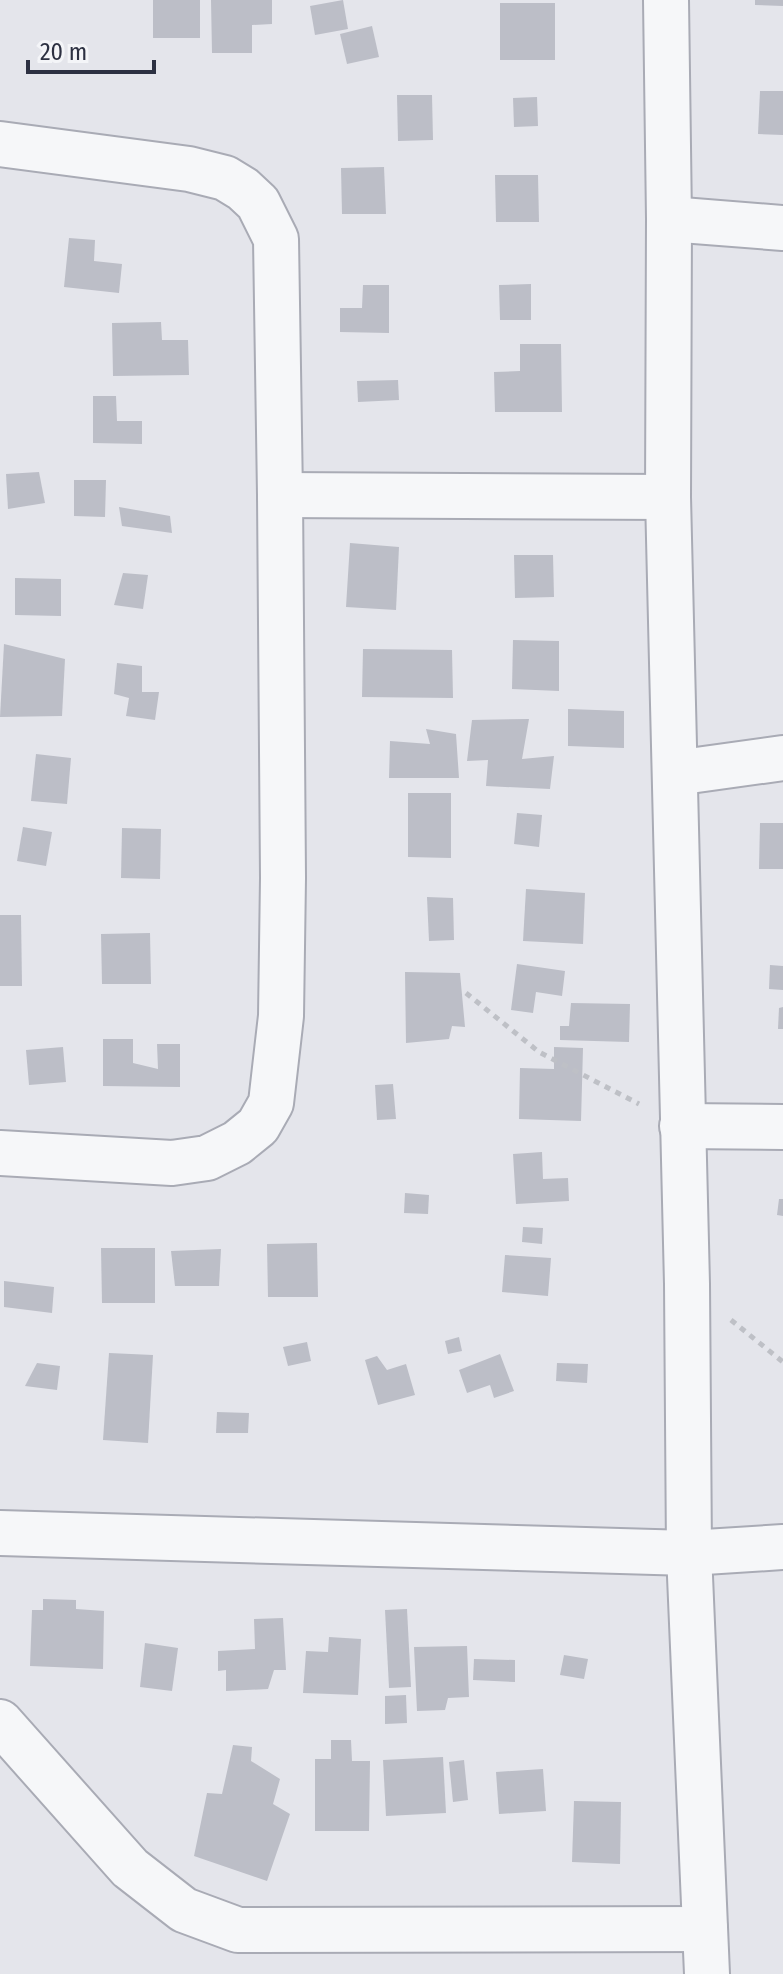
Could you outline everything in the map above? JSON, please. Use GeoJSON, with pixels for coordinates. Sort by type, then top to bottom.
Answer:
{"type":"FeatureCollection","features":[{"type":"Feature","properties":{"kind":"street"},"geometry":{"type":"LineString","coordinates":[[666,0],[668,497],[687,1284],[689,1553],[707,1974]]}},
{"type":"Feature","properties":{"kind":"street"},"geometry":{"type":"LineString","coordinates":[[0,144],[189,169],[225,178],[258,203],[276,239],[281,1016],[271,1103],[258,1126],[237,1143],[207,1158],[172,1163],[0,1153]]}},
{"type":"Feature","properties":{"kind":"street"},"geometry":{"type":"LineString","coordinates":[[669,219],[783,228]]}},
{"type":"Feature","properties":{"kind":"street"},"geometry":{"type":"LineString","coordinates":[[280,495],[668,497]]}},
{"type":"Feature","properties":{"kind":"street"},"geometry":{"type":"LineString","coordinates":[[675,773],[783,758]]}},
{"type":"Feature","properties":{"kind":"street"},"geometry":{"type":"LineString","coordinates":[[682,1126],[783,1127]]}},
{"type":"Feature","properties":{"kind":"street"},"geometry":{"type":"LineString","coordinates":[[0,1533],[689,1553],[783,1547]]}},
{"type":"Feature","properties":{"kind":"street"},"geometry":{"type":"LineString","coordinates":[[0,1722],[130,1868],[184,1910],[238,1930],[705,1929]]}},
{"type":"Feature","properties":{"kind":"path"},"geometry":{"type":"LineString","coordinates":[[466,993],[539,1052],[682,1126]]}},
{"type":"Feature","properties":{"kind":"path"},"geometry":{"type":"LineString","coordinates":[[687,1284],[783,1362]]}},
{"type":"Feature","properties":{"kind":"building"},"geometry":{"type":"Polygon","coordinates":[[[153,0],[200,0],[200,38],[153,38],[153,0]]]}},
{"type":"Feature","properties":{"kind":"building"},"geometry":{"type":"Polygon","coordinates":[[[211,0],[272,0],[272,24],[252,25],[252,53],[212,53],[211,0]]]}},
{"type":"Feature","properties":{"kind":"building"},"geometry":{"type":"Polygon","coordinates":[[[343,0],[348,29],[315,35],[310,6],[343,0]]]}},
{"type":"Feature","properties":{"kind":"building"},"geometry":{"type":"Polygon","coordinates":[[[755,0],[783,0],[783,6],[755,5],[755,0]]]}},
{"type":"Feature","properties":{"kind":"building"},"geometry":{"type":"Polygon","coordinates":[[[500,3],[555,3],[555,60],[500,60],[500,3]]]}},
{"type":"Feature","properties":{"kind":"building"},"geometry":{"type":"Polygon","coordinates":[[[372,26],[379,57],[347,64],[340,34],[372,26]]]}},
{"type":"Feature","properties":{"kind":"building"},"geometry":{"type":"Polygon","coordinates":[[[760,91],[783,91],[783,135],[758,134],[760,91]]]}},
{"type":"Feature","properties":{"kind":"building"},"geometry":{"type":"Polygon","coordinates":[[[397,95],[432,95],[433,140],[398,141],[397,95]]]}},
{"type":"Feature","properties":{"kind":"building"},"geometry":{"type":"Polygon","coordinates":[[[537,97],[538,126],[514,127],[513,98],[537,97]]]}},
{"type":"Feature","properties":{"kind":"building"},"geometry":{"type":"Polygon","coordinates":[[[384,167],[386,214],[342,214],[341,168],[384,167]]]}},
{"type":"Feature","properties":{"kind":"building"},"geometry":{"type":"Polygon","coordinates":[[[495,175],[538,175],[539,222],[496,222],[495,175]]]}},
{"type":"Feature","properties":{"kind":"building"},"geometry":{"type":"Polygon","coordinates":[[[69,238],[95,240],[94,261],[122,264],[119,293],[64,287],[69,238]]]}},
{"type":"Feature","properties":{"kind":"building"},"geometry":{"type":"Polygon","coordinates":[[[531,284],[531,320],[500,320],[499,285],[531,284]]]}},
{"type":"Feature","properties":{"kind":"building"},"geometry":{"type":"Polygon","coordinates":[[[363,285],[389,285],[389,333],[340,332],[340,308],[362,308],[363,285]]]}},
{"type":"Feature","properties":{"kind":"building"},"geometry":{"type":"Polygon","coordinates":[[[161,322],[162,340],[188,340],[189,375],[113,376],[112,323],[161,322]]]}},
{"type":"Feature","properties":{"kind":"building"},"geometry":{"type":"Polygon","coordinates":[[[520,344],[561,344],[562,412],[495,412],[494,372],[520,371],[520,344]]]}},
{"type":"Feature","properties":{"kind":"building"},"geometry":{"type":"Polygon","coordinates":[[[398,380],[399,400],[358,402],[357,381],[398,380]]]}},
{"type":"Feature","properties":{"kind":"building"},"geometry":{"type":"Polygon","coordinates":[[[93,396],[116,396],[117,421],[142,421],[142,444],[93,443],[93,396]]]}},
{"type":"Feature","properties":{"kind":"building"},"geometry":{"type":"Polygon","coordinates":[[[39,472],[45,503],[8,509],[6,474],[39,472]]]}},
{"type":"Feature","properties":{"kind":"building"},"geometry":{"type":"Polygon","coordinates":[[[74,480],[106,480],[105,517],[74,516],[74,480]]]}},
{"type":"Feature","properties":{"kind":"building"},"geometry":{"type":"Polygon","coordinates":[[[119,507],[170,516],[172,533],[122,526],[119,507]]]}},
{"type":"Feature","properties":{"kind":"building"},"geometry":{"type":"Polygon","coordinates":[[[350,543],[399,547],[396,610],[346,607],[350,543]]]}},
{"type":"Feature","properties":{"kind":"building"},"geometry":{"type":"Polygon","coordinates":[[[514,555],[553,555],[554,597],[515,598],[514,555]]]}},
{"type":"Feature","properties":{"kind":"building"},"geometry":{"type":"Polygon","coordinates":[[[123,573],[148,575],[143,609],[114,605],[123,573]]]}},
{"type":"Feature","properties":{"kind":"building"},"geometry":{"type":"Polygon","coordinates":[[[15,578],[61,579],[61,616],[15,615],[15,578]]]}},
{"type":"Feature","properties":{"kind":"building"},"geometry":{"type":"Polygon","coordinates":[[[513,640],[559,641],[559,691],[512,689],[513,640]]]}},
{"type":"Feature","properties":{"kind":"building"},"geometry":{"type":"Polygon","coordinates":[[[4,644],[65,659],[62,716],[0,717],[4,644]]]}},
{"type":"Feature","properties":{"kind":"building"},"geometry":{"type":"Polygon","coordinates":[[[363,649],[452,650],[453,698],[362,697],[363,649]]]}},
{"type":"Feature","properties":{"kind":"building"},"geometry":{"type":"Polygon","coordinates":[[[117,663],[142,666],[142,692],[159,692],[155,720],[126,716],[129,698],[114,694],[117,663]]]}},
{"type":"Feature","properties":{"kind":"building"},"geometry":{"type":"Polygon","coordinates":[[[568,709],[624,711],[624,748],[568,746],[568,709]]]}},
{"type":"Feature","properties":{"kind":"building"},"geometry":{"type":"Polygon","coordinates":[[[529,719],[522,759],[554,756],[550,789],[486,786],[488,760],[467,761],[472,720],[529,719]]]}},
{"type":"Feature","properties":{"kind":"building"},"geometry":{"type":"Polygon","coordinates":[[[426,729],[456,734],[459,778],[389,778],[390,741],[430,744],[426,729]]]}},
{"type":"Feature","properties":{"kind":"building"},"geometry":{"type":"Polygon","coordinates":[[[36,754],[71,758],[67,804],[31,801],[36,754]]]}},
{"type":"Feature","properties":{"kind":"building"},"geometry":{"type":"Polygon","coordinates":[[[408,793],[451,793],[451,858],[408,857],[408,793]]]}},
{"type":"Feature","properties":{"kind":"building"},"geometry":{"type":"Polygon","coordinates":[[[517,813],[542,815],[539,847],[514,844],[517,813]]]}},
{"type":"Feature","properties":{"kind":"building"},"geometry":{"type":"Polygon","coordinates":[[[760,823],[783,823],[783,869],[759,869],[760,823]]]}},
{"type":"Feature","properties":{"kind":"building"},"geometry":{"type":"Polygon","coordinates":[[[23,827],[52,832],[46,866],[17,861],[23,827]]]}},
{"type":"Feature","properties":{"kind":"building"},"geometry":{"type":"Polygon","coordinates":[[[122,828],[161,829],[160,879],[121,878],[122,828]]]}},
{"type":"Feature","properties":{"kind":"building"},"geometry":{"type":"Polygon","coordinates":[[[526,889],[585,893],[583,944],[523,941],[526,889]]]}},
{"type":"Feature","properties":{"kind":"building"},"geometry":{"type":"Polygon","coordinates":[[[427,897],[453,898],[454,940],[429,941],[427,897]]]}},
{"type":"Feature","properties":{"kind":"building"},"geometry":{"type":"Polygon","coordinates":[[[0,915],[21,915],[22,986],[0,986],[0,915]]]}},
{"type":"Feature","properties":{"kind":"building"},"geometry":{"type":"Polygon","coordinates":[[[150,933],[151,984],[102,984],[101,934],[150,933]]]}},
{"type":"Feature","properties":{"kind":"building"},"geometry":{"type":"Polygon","coordinates":[[[517,964],[565,971],[562,996],[536,992],[533,1013],[511,1010],[517,964]]]}},
{"type":"Feature","properties":{"kind":"building"},"geometry":{"type":"Polygon","coordinates":[[[770,965],[783,966],[783,990],[769,989],[770,965]]]}},
{"type":"Feature","properties":{"kind":"building"},"geometry":{"type":"Polygon","coordinates":[[[405,972],[460,973],[465,1027],[452,1026],[449,1039],[406,1043],[405,972]]]}},
{"type":"Feature","properties":{"kind":"building"},"geometry":{"type":"Polygon","coordinates":[[[571,1003],[630,1004],[629,1042],[560,1040],[560,1026],[569,1026],[571,1003]]]}},
{"type":"Feature","properties":{"kind":"building"},"geometry":{"type":"Polygon","coordinates":[[[783,1007],[783,1029],[778,1029],[779,1008],[783,1007]]]}},
{"type":"Feature","properties":{"kind":"building"},"geometry":{"type":"Polygon","coordinates":[[[103,1039],[133,1039],[133,1063],[158,1069],[157,1044],[180,1044],[180,1087],[103,1086],[103,1039]]]}},
{"type":"Feature","properties":{"kind":"building"},"geometry":{"type":"Polygon","coordinates":[[[63,1047],[66,1082],[29,1085],[26,1050],[63,1047]]]}},
{"type":"Feature","properties":{"kind":"building"},"geometry":{"type":"Polygon","coordinates":[[[554,1047],[583,1048],[581,1121],[519,1119],[520,1068],[554,1069],[554,1047]]]}},
{"type":"Feature","properties":{"kind":"building"},"geometry":{"type":"Polygon","coordinates":[[[393,1084],[396,1119],[377,1120],[375,1085],[393,1084]]]}},
{"type":"Feature","properties":{"kind":"building"},"geometry":{"type":"Polygon","coordinates":[[[542,1152],[543,1179],[568,1178],[569,1201],[516,1204],[513,1154],[542,1152]]]}},
{"type":"Feature","properties":{"kind":"building"},"geometry":{"type":"Polygon","coordinates":[[[405,1193],[429,1195],[428,1214],[404,1213],[405,1193]]]}},
{"type":"Feature","properties":{"kind":"building"},"geometry":{"type":"Polygon","coordinates":[[[779,1199],[783,1199],[783,1216],[777,1215],[779,1199]]]}},
{"type":"Feature","properties":{"kind":"building"},"geometry":{"type":"Polygon","coordinates":[[[523,1227],[543,1228],[542,1244],[522,1242],[523,1227]]]}},
{"type":"Feature","properties":{"kind":"building"},"geometry":{"type":"Polygon","coordinates":[[[317,1243],[318,1297],[268,1297],[267,1244],[317,1243]]]}},
{"type":"Feature","properties":{"kind":"building"},"geometry":{"type":"Polygon","coordinates":[[[101,1248],[155,1248],[155,1303],[102,1303],[101,1248]]]}},
{"type":"Feature","properties":{"kind":"building"},"geometry":{"type":"Polygon","coordinates":[[[221,1249],[219,1286],[175,1286],[171,1251],[221,1249]]]}},
{"type":"Feature","properties":{"kind":"building"},"geometry":{"type":"Polygon","coordinates":[[[505,1255],[551,1258],[548,1296],[502,1292],[505,1255]]]}},
{"type":"Feature","properties":{"kind":"building"},"geometry":{"type":"Polygon","coordinates":[[[4,1281],[54,1287],[52,1313],[4,1307],[4,1281]]]}},
{"type":"Feature","properties":{"kind":"building"},"geometry":{"type":"Polygon","coordinates":[[[459,1337],[462,1351],[448,1354],[445,1341],[459,1337]]]}},
{"type":"Feature","properties":{"kind":"building"},"geometry":{"type":"Polygon","coordinates":[[[307,1342],[311,1361],[288,1366],[283,1347],[307,1342]]]}},
{"type":"Feature","properties":{"kind":"building"},"geometry":{"type":"Polygon","coordinates":[[[109,1353],[153,1355],[148,1443],[103,1440],[109,1353]]]}},
{"type":"Feature","properties":{"kind":"building"},"geometry":{"type":"Polygon","coordinates":[[[500,1354],[514,1391],[494,1398],[490,1385],[467,1393],[459,1370],[500,1354]]]}},
{"type":"Feature","properties":{"kind":"building"},"geometry":{"type":"Polygon","coordinates":[[[377,1356],[387,1370],[406,1364],[415,1395],[378,1405],[365,1360],[377,1356]]]}},
{"type":"Feature","properties":{"kind":"building"},"geometry":{"type":"Polygon","coordinates":[[[37,1363],[60,1366],[57,1390],[25,1386],[37,1363]]]}},
{"type":"Feature","properties":{"kind":"building"},"geometry":{"type":"Polygon","coordinates":[[[557,1363],[588,1364],[587,1383],[556,1381],[557,1363]]]}},
{"type":"Feature","properties":{"kind":"building"},"geometry":{"type":"Polygon","coordinates":[[[217,1412],[249,1413],[248,1433],[216,1433],[217,1412]]]}},
{"type":"Feature","properties":{"kind":"building"},"geometry":{"type":"Polygon","coordinates":[[[43,1599],[76,1600],[76,1609],[104,1611],[103,1669],[30,1666],[32,1610],[43,1610],[43,1599]]]}},
{"type":"Feature","properties":{"kind":"building"},"geometry":{"type":"Polygon","coordinates":[[[407,1609],[411,1687],[389,1688],[385,1610],[407,1609]]]}},
{"type":"Feature","properties":{"kind":"building"},"geometry":{"type":"Polygon","coordinates":[[[283,1618],[286,1670],[274,1670],[268,1689],[226,1691],[226,1670],[218,1671],[218,1651],[255,1649],[254,1619],[283,1618]]]}},
{"type":"Feature","properties":{"kind":"building"},"geometry":{"type":"Polygon","coordinates":[[[329,1637],[361,1639],[358,1695],[303,1693],[306,1651],[328,1652],[329,1637]]]}},
{"type":"Feature","properties":{"kind":"building"},"geometry":{"type":"Polygon","coordinates":[[[145,1643],[178,1648],[172,1691],[140,1687],[145,1643]]]}},
{"type":"Feature","properties":{"kind":"building"},"geometry":{"type":"Polygon","coordinates":[[[467,1646],[469,1697],[448,1698],[445,1710],[417,1711],[414,1647],[467,1646]]]}},
{"type":"Feature","properties":{"kind":"building"},"geometry":{"type":"Polygon","coordinates":[[[564,1655],[588,1659],[584,1679],[560,1675],[564,1655]]]}},
{"type":"Feature","properties":{"kind":"building"},"geometry":{"type":"Polygon","coordinates":[[[474,1659],[515,1660],[515,1682],[473,1680],[474,1659]]]}},
{"type":"Feature","properties":{"kind":"building"},"geometry":{"type":"Polygon","coordinates":[[[406,1695],[407,1723],[385,1724],[385,1696],[406,1695]]]}},
{"type":"Feature","properties":{"kind":"building"},"geometry":{"type":"Polygon","coordinates":[[[331,1740],[351,1740],[352,1761],[370,1761],[369,1831],[315,1831],[315,1759],[331,1759],[331,1740]]]}},
{"type":"Feature","properties":{"kind":"building"},"geometry":{"type":"Polygon","coordinates":[[[233,1745],[252,1747],[251,1761],[280,1779],[273,1804],[290,1814],[267,1881],[194,1856],[207,1793],[222,1794],[233,1745]]]}},
{"type":"Feature","properties":{"kind":"building"},"geometry":{"type":"Polygon","coordinates":[[[443,1757],[446,1813],[386,1816],[383,1760],[443,1757]]]}},
{"type":"Feature","properties":{"kind":"building"},"geometry":{"type":"Polygon","coordinates":[[[464,1760],[468,1800],[453,1802],[449,1762],[464,1760]]]}},
{"type":"Feature","properties":{"kind":"building"},"geometry":{"type":"Polygon","coordinates":[[[543,1769],[546,1811],[499,1814],[496,1772],[543,1769]]]}},
{"type":"Feature","properties":{"kind":"building"},"geometry":{"type":"Polygon","coordinates":[[[574,1801],[621,1802],[620,1864],[572,1862],[574,1801]]]}}]}
